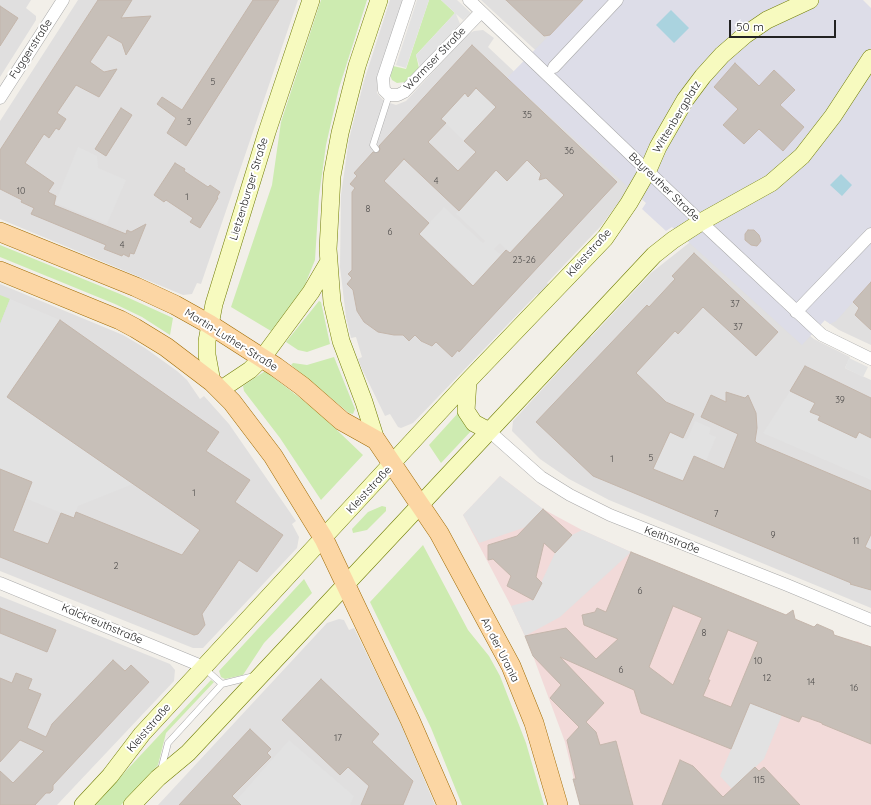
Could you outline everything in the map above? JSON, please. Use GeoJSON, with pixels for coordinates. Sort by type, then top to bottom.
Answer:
{"type":"FeatureCollection","features":[{"type":"Feature","properties":{"kind":"main road","name":"Lietzenburger Straße"},"geometry":{"type":"LineString","coordinates":[[216,386],[207,355],[209,324],[216,296],[265,137],[311,0]]}},
{"type":"Feature","properties":{"kind":"main road"},"geometry":{"type":"LineString","coordinates":[[376,440],[364,402],[354,380],[341,341],[332,302],[328,263],[329,209],[340,133],[356,73],[379,0]]}},
{"type":"Feature","properties":{"kind":"main road","name":"Wittenbergplatz"},"geometry":{"type":"LineString","coordinates":[[648,170],[658,147],[685,100],[703,76],[722,55],[767,20],[810,0]]}},
{"type":"Feature","properties":{"kind":"main road"},"geometry":{"type":"LineString","coordinates":[[132,805],[158,778],[179,762],[262,675],[654,255],[673,240],[701,222],[752,196],[788,170],[802,156],[826,127],[871,58]]}},
{"type":"Feature","properties":{"kind":"main road","name":"Kleiststraße"},"geometry":{"type":"LineString","coordinates":[[83,805],[110,776],[142,734],[468,381],[605,238],[626,209],[648,170]]}},
{"type":"Feature","properties":{"kind":"main road","name":"Martin-Luther-Straße"},"geometry":{"type":"LineString","coordinates":[[0,232],[136,287],[174,305],[209,324],[263,357],[302,386],[342,421],[376,440],[421,505]]}},
{"type":"Feature","properties":{"kind":"main road"},"geometry":{"type":"LineString","coordinates":[[216,386],[250,370],[263,357],[311,292],[328,263]]}},
{"type":"Feature","properties":{"kind":"main road"},"geometry":{"type":"LineString","coordinates":[[0,271],[120,320],[166,347],[216,386],[273,456],[324,538],[410,720],[447,805]]}},
{"type":"Feature","properties":{"kind":"main road"},"geometry":{"type":"LineString","coordinates":[[468,381],[466,411],[474,423],[489,431]]}},
{"type":"Feature","properties":{"kind":"main road","name":"An der Urania"},"geometry":{"type":"LineString","coordinates":[[421,505],[439,533],[511,666],[534,723],[558,805]]}},
{"type":"Feature","properties":{"kind":"street","name":"Fuggerstraße"},"geometry":{"type":"LineString","coordinates":[[0,98],[63,0]]}},
{"type":"Feature","properties":{"kind":"street","name":"Wormser Straße"},"geometry":{"type":"LineString","coordinates":[[409,0],[383,78],[384,90],[389,95],[398,95],[404,92],[481,12]]}},
{"type":"Feature","properties":{"kind":"street","name":"Bayreuther Straße"},"geometry":{"type":"LineString","coordinates":[[469,0],[550,71],[701,222],[796,312],[822,335],[871,359]]}},
{"type":"Feature","properties":{"kind":"street"},"geometry":{"type":"LineString","coordinates":[[550,71],[617,0]]}},
{"type":"Feature","properties":{"kind":"street"},"geometry":{"type":"LineString","coordinates":[[796,312],[871,234]]}},
{"type":"Feature","properties":{"kind":"street","name":"Keithstraße"},"geometry":{"type":"LineString","coordinates":[[489,431],[540,476],[570,495],[610,515],[871,620]]}},
{"type":"Feature","properties":{"kind":"street","name":"Kalckreuthstraße"},"geometry":{"type":"LineString","coordinates":[[0,583],[204,667]]}},
{"type":"Feature","properties":{"kind":"lane"},"geometry":{"type":"LineString","coordinates":[[376,149],[373,145],[389,95]]}},
{"type":"Feature","properties":{"kind":"lane"},"geometry":{"type":"LineString","coordinates":[[204,667],[222,684]]}},
{"type":"Feature","properties":{"kind":"lane"},"geometry":{"type":"LineString","coordinates":[[158,778],[168,742],[222,684],[262,675]]}},
{"type":"Feature","properties":{"kind":"shaded area"},"geometry":{"type":"Polygon","coordinates":[[[0,0],[31,0],[26,8],[36,16],[36,20],[0,77],[0,0]]]}},
{"type":"Feature","properties":{"kind":"shaded area"},"geometry":{"type":"Polygon","coordinates":[[[78,0],[298,0],[201,284],[197,283],[192,294],[183,295],[0,219],[0,121],[78,0]]]}},
{"type":"Feature","properties":{"kind":"shaded area"},"geometry":{"type":"Polygon","coordinates":[[[390,0],[404,0],[377,82],[377,93],[384,101],[396,105],[406,101],[468,34],[474,31],[483,30],[494,38],[488,47],[522,79],[634,173],[625,201],[621,199],[601,226],[547,283],[550,286],[541,297],[537,294],[413,423],[401,428],[398,427],[390,414],[385,416],[358,359],[362,357],[356,337],[351,338],[346,317],[340,267],[341,195],[349,139],[364,81],[390,0]]]}},
{"type":"Feature","properties":{"kind":"shaded area"},"geometry":{"type":"Polygon","coordinates":[[[417,0],[429,0],[406,68],[396,65],[417,0]]]}},
{"type":"Feature","properties":{"kind":"shaded area"},"geometry":{"type":"Polygon","coordinates":[[[441,0],[457,0],[471,13],[463,20],[456,14],[460,24],[420,67],[416,55],[455,13],[441,0]]]}},
{"type":"Feature","properties":{"kind":"shaded area"},"geometry":{"type":"Polygon","coordinates":[[[481,0],[600,0],[545,59],[481,0]]]}},
{"type":"Feature","properties":{"kind":"shaded area"},"geometry":{"type":"Polygon","coordinates":[[[584,0],[863,0],[871,8],[871,282],[836,321],[830,324],[825,320],[802,345],[672,227],[666,231],[642,209],[646,203],[507,78],[584,0]]]}},
{"type":"Feature","properties":{"kind":"shaded area"},"geometry":{"type":"Polygon","coordinates":[[[476,88],[496,107],[464,141],[441,119],[465,93],[468,96],[476,88]]]}},
{"type":"Feature","properties":{"kind":"shaded area"},"geometry":{"type":"Polygon","coordinates":[[[78,147],[97,156],[98,168],[126,180],[107,224],[55,203],[78,147]]]}},
{"type":"Feature","properties":{"kind":"shaded area"},"geometry":{"type":"Polygon","coordinates":[[[527,159],[541,174],[539,180],[545,178],[565,194],[509,253],[500,243],[494,249],[505,258],[461,299],[463,282],[466,277],[419,234],[444,207],[483,243],[485,241],[456,214],[489,179],[479,169],[486,161],[507,181],[527,159]]]}},
{"type":"Feature","properties":{"kind":"shaded area"},"geometry":{"type":"Polygon","coordinates":[[[694,239],[814,339],[850,357],[845,368],[871,380],[871,608],[609,500],[569,479],[540,459],[512,431],[513,421],[582,346],[579,344],[588,334],[591,337],[651,273],[694,239]]]}},
{"type":"Feature","properties":{"kind":"shaded area"},"geometry":{"type":"Polygon","coordinates":[[[871,253],[871,345],[839,330],[817,315],[871,253]]]}},
{"type":"Feature","properties":{"kind":"shaded area"},"geometry":{"type":"Polygon","coordinates":[[[0,284],[123,335],[145,348],[177,371],[187,380],[200,399],[204,396],[229,424],[296,521],[292,524],[299,537],[297,548],[203,648],[193,648],[0,571],[0,284]]]}},
{"type":"Feature","properties":{"kind":"shaded area"},"geometry":{"type":"Polygon","coordinates":[[[10,299],[60,320],[8,397],[133,484],[78,506],[74,518],[0,488],[0,324],[10,299]]]}},
{"type":"Feature","properties":{"kind":"shaded area"},"geometry":{"type":"Polygon","coordinates":[[[849,358],[868,367],[863,377],[845,368],[849,358]]]}},
{"type":"Feature","properties":{"kind":"shaded area"},"geometry":{"type":"Polygon","coordinates":[[[790,391],[815,403],[810,412],[820,416],[818,420],[859,432],[871,438],[871,480],[763,433],[790,391]]]}},
{"type":"Feature","properties":{"kind":"shaded area"},"geometry":{"type":"Polygon","coordinates":[[[695,421],[711,428],[709,434],[716,437],[706,461],[694,456],[691,462],[703,468],[696,486],[653,468],[669,432],[687,440],[695,421]]]}},
{"type":"Feature","properties":{"kind":"shaded area"},"geometry":{"type":"Polygon","coordinates":[[[500,476],[543,509],[582,530],[631,552],[786,615],[788,613],[794,615],[795,619],[814,627],[833,631],[834,635],[853,642],[857,641],[862,643],[864,647],[867,645],[871,647],[871,805],[580,805],[565,742],[529,645],[511,606],[463,515],[500,476]]]}},
{"type":"Feature","properties":{"kind":"shaded area"},"geometry":{"type":"Polygon","coordinates":[[[500,476],[543,509],[526,527],[479,543],[463,515],[500,476]]]}},
{"type":"Feature","properties":{"kind":"shaded area"},"geometry":{"type":"Polygon","coordinates":[[[582,530],[631,552],[560,617],[525,636],[511,606],[533,600],[555,553],[572,535],[582,530]]]}},
{"type":"Feature","properties":{"kind":"shaded area"},"geometry":{"type":"Polygon","coordinates":[[[0,596],[170,664],[175,670],[174,681],[57,805],[0,805],[0,596]]]}},
{"type":"Feature","properties":{"kind":"shaded area"},"geometry":{"type":"Polygon","coordinates":[[[339,619],[344,620],[349,630],[354,628],[400,722],[435,805],[158,805],[327,623],[339,619]]]}},
{"type":"Feature","properties":{"kind":"shaded area"},"geometry":{"type":"Polygon","coordinates":[[[750,703],[782,715],[764,759],[732,789],[720,776],[750,703]]]}},
{"type":"Feature","properties":{"kind":"shaded area"},"geometry":{"type":"Polygon","coordinates":[[[289,740],[354,796],[350,805],[232,805],[289,740]]]}},
{"type":"Feature","properties":{"kind":"green space"},"geometry":{"type":"Polygon","coordinates":[[[321,0],[367,0],[339,88],[326,145],[319,196],[315,260],[304,287],[271,331],[231,307],[272,185],[281,122],[321,0]]]}},
{"type":"Feature","properties":{"kind":"green space"},"geometry":{"type":"Polygon","coordinates":[[[429,0],[441,0],[455,13],[416,55],[419,68],[405,82],[397,83],[392,80],[389,73],[393,66],[406,69],[429,0]]]}},
{"type":"Feature","properties":{"kind":"green space"},"geometry":{"type":"Polygon","coordinates":[[[0,245],[120,294],[173,318],[170,335],[142,317],[115,304],[0,257],[0,245]]]}},
{"type":"Feature","properties":{"kind":"green space"},"geometry":{"type":"Polygon","coordinates":[[[0,295],[10,299],[0,324],[0,295]]]}},
{"type":"Feature","properties":{"kind":"green space"},"geometry":{"type":"Polygon","coordinates":[[[319,301],[321,302],[330,344],[307,352],[298,350],[286,342],[319,301]]]}},
{"type":"Feature","properties":{"kind":"green space"},"geometry":{"type":"Polygon","coordinates":[[[334,357],[355,409],[353,414],[349,413],[291,365],[293,363],[307,365],[334,357]]]}},
{"type":"Feature","properties":{"kind":"green space"},"geometry":{"type":"Polygon","coordinates":[[[265,371],[317,411],[363,455],[321,500],[280,438],[244,391],[243,386],[265,371]]]}},
{"type":"Feature","properties":{"kind":"green space"},"geometry":{"type":"Polygon","coordinates":[[[459,412],[472,430],[441,463],[429,445],[459,412]]]}},
{"type":"Feature","properties":{"kind":"green space"},"geometry":{"type":"Polygon","coordinates":[[[382,506],[386,507],[386,511],[367,530],[353,533],[352,529],[368,512],[382,506]]]}},
{"type":"Feature","properties":{"kind":"green space"},"geometry":{"type":"Polygon","coordinates":[[[423,545],[468,630],[489,656],[500,676],[526,743],[544,805],[462,805],[431,728],[370,602],[423,545]]]}},
{"type":"Feature","properties":{"kind":"green space"},"geometry":{"type":"Polygon","coordinates":[[[304,579],[312,593],[264,643],[243,675],[225,679],[221,677],[219,671],[304,579]]]}},
{"type":"Feature","properties":{"kind":"green space"},"geometry":{"type":"Polygon","coordinates":[[[211,680],[214,682],[166,733],[158,765],[121,805],[94,805],[211,680]]]}},
{"type":"Feature","properties":{"kind":"water"},"geometry":{"type":"Polygon","coordinates":[[[671,10],[689,28],[674,43],[656,25],[671,10]]]}},
{"type":"Feature","properties":{"kind":"water"},"geometry":{"type":"Polygon","coordinates":[[[841,174],[852,185],[842,196],[830,185],[841,174]]]}},
{"type":"Feature","properties":{"kind":"building"},"geometry":{"type":"Polygon","coordinates":[[[98,0],[132,0],[121,18],[151,16],[126,55],[122,43],[108,35],[90,62],[104,72],[117,69],[105,88],[99,97],[76,85],[57,113],[66,119],[59,130],[56,128],[49,138],[44,134],[25,163],[54,183],[48,192],[56,196],[54,205],[126,234],[127,230],[131,232],[146,224],[134,254],[130,253],[129,257],[104,249],[106,245],[31,214],[34,208],[0,189],[0,150],[98,0]]]}},
{"type":"Feature","properties":{"kind":"building"},"geometry":{"type":"Polygon","coordinates":[[[253,0],[279,0],[186,146],[167,133],[176,118],[157,104],[162,97],[182,110],[253,0]]]}},
{"type":"Feature","properties":{"kind":"building"},"geometry":{"type":"Polygon","coordinates":[[[506,0],[583,0],[550,35],[544,36],[506,0]]]}},
{"type":"Feature","properties":{"kind":"building"},"geometry":{"type":"Polygon","coordinates":[[[0,6],[18,18],[0,46],[0,6]]]}},
{"type":"Feature","properties":{"kind":"building"},"geometry":{"type":"Polygon","coordinates":[[[472,45],[617,182],[459,352],[458,350],[452,357],[436,342],[432,346],[421,341],[415,335],[409,341],[403,335],[378,332],[364,322],[357,311],[353,290],[347,284],[352,278],[348,274],[352,270],[352,192],[355,188],[350,184],[357,176],[354,173],[373,152],[379,152],[379,146],[472,45]],[[476,88],[468,97],[465,93],[441,119],[446,123],[428,142],[458,171],[476,152],[464,141],[496,107],[476,88]],[[404,159],[384,181],[429,223],[419,234],[473,286],[506,250],[510,253],[564,195],[546,178],[539,180],[541,174],[527,160],[507,181],[496,170],[459,211],[404,159]]]}},
{"type":"Feature","properties":{"kind":"building"},"geometry":{"type":"Polygon","coordinates":[[[735,63],[759,86],[774,70],[795,90],[780,105],[804,127],[783,151],[759,129],[744,144],[723,125],[738,109],[714,87],[735,63]]]}},
{"type":"Feature","properties":{"kind":"building"},"geometry":{"type":"Polygon","coordinates":[[[121,108],[132,115],[106,156],[95,149],[121,108]]]}},
{"type":"Feature","properties":{"kind":"building"},"geometry":{"type":"Polygon","coordinates":[[[175,163],[208,187],[210,185],[220,192],[200,228],[190,222],[193,218],[166,200],[164,202],[154,195],[175,163]]]}},
{"type":"Feature","properties":{"kind":"building"},"geometry":{"type":"Polygon","coordinates":[[[748,230],[754,230],[759,235],[761,241],[757,246],[751,245],[745,240],[745,234],[748,230]]]}},
{"type":"Feature","properties":{"kind":"building"},"geometry":{"type":"Polygon","coordinates":[[[694,253],[778,332],[756,356],[703,307],[678,334],[675,331],[636,373],[666,402],[694,414],[683,438],[670,432],[653,469],[683,481],[694,456],[724,469],[738,434],[701,417],[711,395],[726,402],[726,392],[745,398],[748,395],[756,413],[757,428],[755,441],[757,443],[871,491],[871,534],[865,547],[871,550],[871,590],[850,584],[851,583],[593,476],[536,422],[647,305],[649,307],[675,279],[672,276],[694,253]]]}},
{"type":"Feature","properties":{"kind":"building"},"geometry":{"type":"Polygon","coordinates":[[[871,282],[871,330],[855,315],[859,308],[853,302],[871,282]]]}},
{"type":"Feature","properties":{"kind":"building"},"geometry":{"type":"Polygon","coordinates":[[[60,320],[219,432],[206,451],[250,480],[235,502],[283,535],[257,572],[239,560],[202,614],[205,625],[198,634],[194,635],[0,557],[0,469],[32,482],[13,531],[48,544],[61,513],[74,518],[76,512],[182,555],[200,530],[7,397],[60,320]]]}},
{"type":"Feature","properties":{"kind":"building"},"geometry":{"type":"Polygon","coordinates":[[[805,366],[871,398],[871,438],[859,432],[856,438],[818,420],[820,416],[810,412],[815,403],[790,391],[805,366]]]}},
{"type":"Feature","properties":{"kind":"building"},"geometry":{"type":"Polygon","coordinates":[[[543,509],[572,535],[555,553],[544,543],[536,577],[542,583],[533,600],[507,586],[511,576],[493,559],[488,560],[488,545],[517,536],[543,509]]]}},
{"type":"Feature","properties":{"kind":"building"},"geometry":{"type":"Polygon","coordinates":[[[631,552],[786,615],[793,610],[795,619],[814,627],[817,624],[833,631],[834,635],[871,647],[871,744],[802,716],[799,722],[750,703],[731,749],[641,713],[634,690],[560,657],[604,703],[586,722],[596,732],[600,745],[616,741],[633,805],[580,805],[573,779],[576,779],[567,740],[579,727],[550,698],[561,685],[533,656],[525,636],[566,628],[596,659],[618,639],[584,625],[582,615],[595,612],[597,608],[606,612],[631,552]],[[673,606],[649,667],[673,685],[702,618],[673,606]],[[728,630],[703,696],[731,707],[758,642],[728,630]]]}},
{"type":"Feature","properties":{"kind":"building"},"geometry":{"type":"Polygon","coordinates":[[[0,608],[56,630],[47,652],[0,633],[0,608]]]}},
{"type":"Feature","properties":{"kind":"building"},"geometry":{"type":"Polygon","coordinates":[[[113,660],[125,671],[131,665],[149,682],[53,785],[53,790],[50,793],[46,793],[35,805],[0,805],[0,771],[13,783],[44,751],[20,740],[0,762],[0,678],[12,683],[16,673],[32,679],[28,689],[41,694],[27,728],[46,737],[52,724],[113,660]]]}},
{"type":"Feature","properties":{"kind":"building"},"geometry":{"type":"Polygon","coordinates":[[[321,679],[379,734],[372,742],[413,781],[403,805],[361,805],[369,786],[348,767],[340,775],[282,720],[321,679]]]}},
{"type":"Feature","properties":{"kind":"building"},"geometry":{"type":"Polygon","coordinates":[[[250,729],[271,749],[267,753],[271,757],[232,796],[241,805],[179,805],[250,729]]]}},
{"type":"Feature","properties":{"kind":"building"},"geometry":{"type":"Polygon","coordinates":[[[680,760],[693,766],[723,797],[755,767],[759,771],[764,767],[800,805],[662,805],[680,760]]]}}]}
